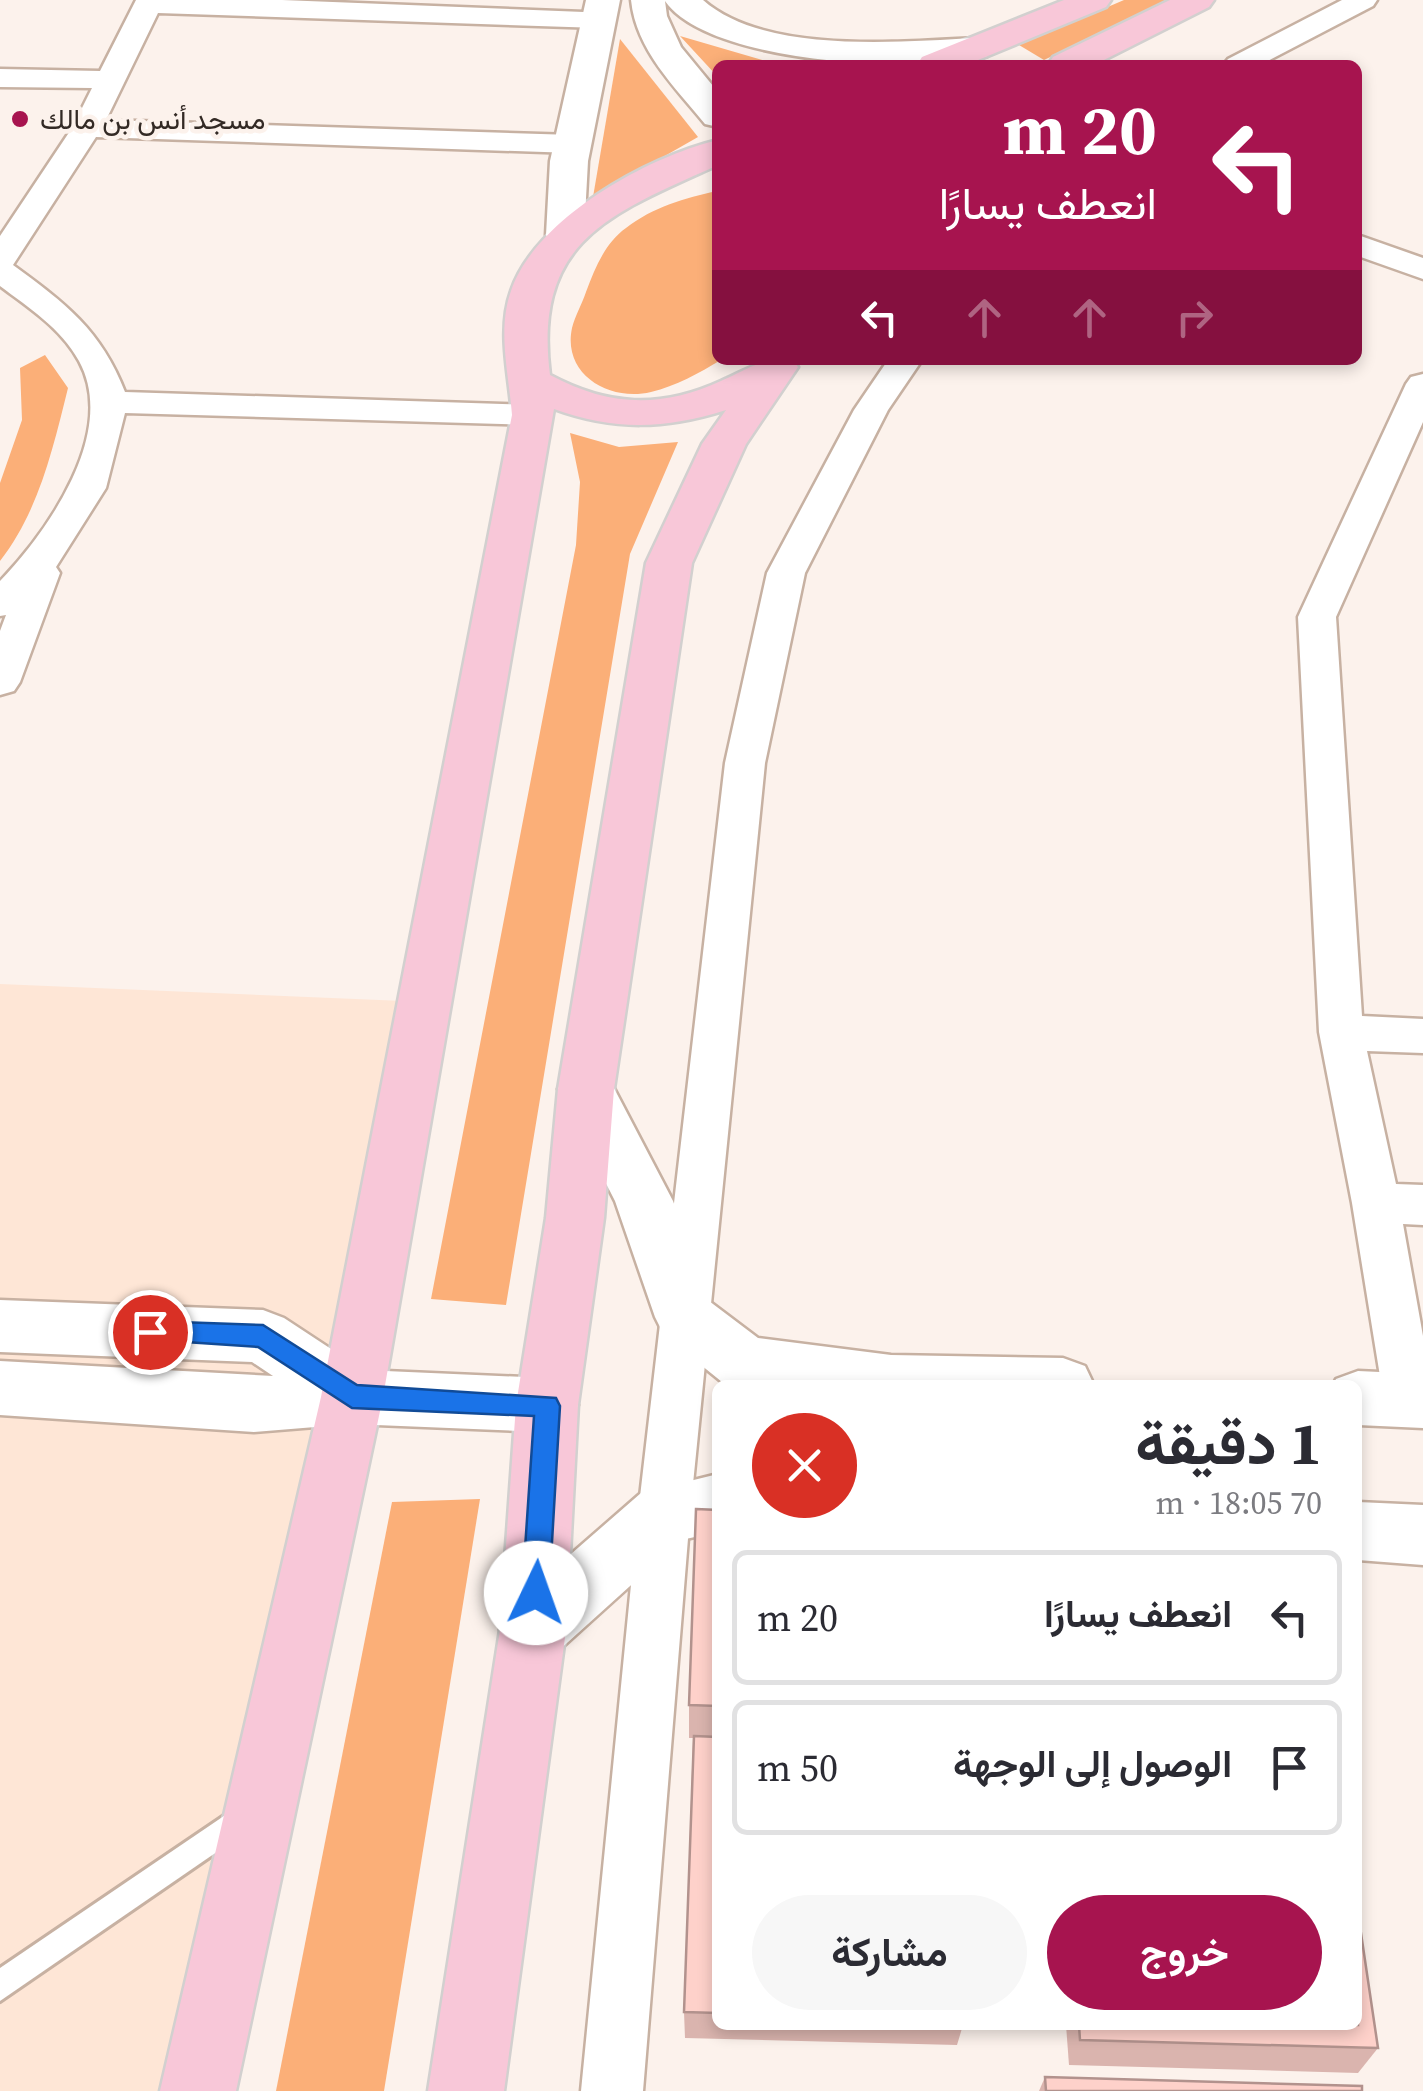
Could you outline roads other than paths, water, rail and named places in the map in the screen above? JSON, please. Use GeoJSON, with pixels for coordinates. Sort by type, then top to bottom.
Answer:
{"type":"FeatureCollection","features":[{"type":"Feature","properties":{"kind":"main road"},"geometry":{"type":"LineString","coordinates":[[648,0],[649,20],[658,36],[712,108]]}},
{"type":"Feature","properties":{"kind":"main road"},"geometry":{"type":"LineString","coordinates":[[682,0],[708,22],[789,44],[861,52],[975,50]]}},
{"type":"Feature","properties":{"kind":"main road"},"geometry":{"type":"LineString","coordinates":[[948,60],[1094,0]]}},
{"type":"Feature","properties":{"kind":"main road"},"geometry":{"type":"LineString","coordinates":[[1076,60],[1198,0]]}},
{"type":"Feature","properties":{"kind":"main road"},"geometry":{"type":"LineString","coordinates":[[565,235],[573,144],[601,10]]}},
{"type":"Feature","properties":{"kind":"main road"},"geometry":{"type":"LineString","coordinates":[[198,2091],[352,1396],[532,398],[523,323],[540,264],[565,235],[602,208],[712,155]]}},
{"type":"Feature","properties":{"kind":"main road"},"geometry":{"type":"LineString","coordinates":[[532,398],[606,414],[649,414],[696,406],[734,393],[779,365]]}},
{"type":"Feature","properties":{"kind":"main road"},"geometry":{"type":"LineString","coordinates":[[466,2091],[534,1630],[547,1406],[575,1218],[586,1089],[669,564],[724,444],[780,365]]}},
{"type":"Feature","properties":{"kind":"main road"},"geometry":{"type":"LineString","coordinates":[[586,1089],[644,1201],[685,1317],[744,1363],[876,1380]]}},
{"type":"Feature","properties":{"kind":"main road"},"geometry":{"type":"LineString","coordinates":[[0,1326],[263,1336],[352,1396]]}},
{"type":"Feature","properties":{"kind":"main road"},"geometry":{"type":"LineString","coordinates":[[0,1388],[254,1405],[352,1396],[547,1406]]}},
{"type":"Feature","properties":{"kind":"main road"},"geometry":{"type":"LineString","coordinates":[[534,1630],[690,1509]]}},
{"type":"Feature","properties":{"kind":"main road"},"geometry":{"type":"LineString","coordinates":[[1362,1531],[1423,1535]]}},
{"type":"Feature","properties":{"kind":"street"},"geometry":{"type":"LineString","coordinates":[[1248,60],[1363,0]]}},
{"type":"Feature","properties":{"kind":"street"},"geometry":{"type":"LineString","coordinates":[[0,260],[88,128],[149,2],[601,10]]}},
{"type":"Feature","properties":{"kind":"street"},"geometry":{"type":"LineString","coordinates":[[0,78],[110,80]]}},
{"type":"Feature","properties":{"kind":"street"},"geometry":{"type":"LineString","coordinates":[[88,128],[573,144]]}},
{"type":"Feature","properties":{"kind":"street"},"geometry":{"type":"LineString","coordinates":[[1362,246],[1423,269]]}},
{"type":"Feature","properties":{"kind":"street"},"geometry":{"type":"LineString","coordinates":[[0,271],[59,314],[96,358],[112,402],[88,488],[49,552],[0,682]]}},
{"type":"Feature","properties":{"kind":"street"},"geometry":{"type":"LineString","coordinates":[[612,2091],[690,1509],[685,1317],[745,763],[786,572],[871,410],[902,365]]}},
{"type":"Feature","properties":{"kind":"street"},"geometry":{"type":"LineString","coordinates":[[1397,1400],[1400,1204],[1341,1032],[1317,617],[1423,384]]}},
{"type":"Feature","properties":{"kind":"street"},"geometry":{"type":"LineString","coordinates":[[112,402],[532,398]]}},
{"type":"Feature","properties":{"kind":"street"},"geometry":{"type":"LineString","coordinates":[[0,604],[49,552]]}},
{"type":"Feature","properties":{"kind":"street"},"geometry":{"type":"LineString","coordinates":[[1341,1032],[1423,1036]]}},
{"type":"Feature","properties":{"kind":"lane"},"geometry":{"type":"LineString","coordinates":[[0,1986],[261,1804]]}},
{"type":"Feature","properties":{"kind":"place","name":"مسجد أنس بن مالك"},"geometry":{"type":"Point","coordinates":[20,119]}}]}
